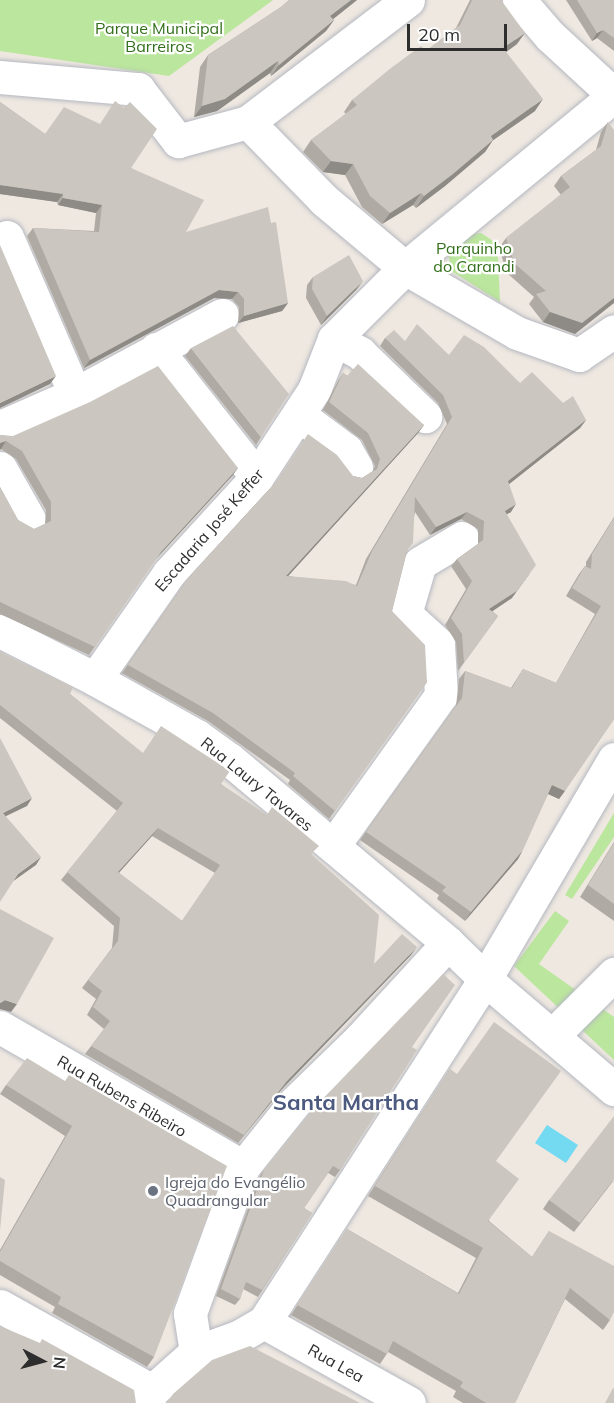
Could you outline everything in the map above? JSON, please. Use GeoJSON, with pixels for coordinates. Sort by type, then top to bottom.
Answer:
{"type":"FeatureCollection","features":[{"type":"Feature","properties":{"kind":"street"},"geometry":{"type":"LineString","coordinates":[[14,80],[138,89],[178,141],[248,122],[408,0]]}},
{"type":"Feature","properties":{"kind":"street"},"geometry":{"type":"LineString","coordinates":[[519,0],[550,36],[614,95]]}},
{"type":"Feature","properties":{"kind":"street","name":"Escadaria José Keffer"},"geometry":{"type":"LineString","coordinates":[[95,679],[170,573],[257,477],[299,415],[334,339],[405,268],[614,95]]}},
{"type":"Feature","properties":{"kind":"street"},"geometry":{"type":"LineString","coordinates":[[248,122],[324,200],[405,268],[517,333],[579,355],[614,331]]}},
{"type":"Feature","properties":{"kind":"street"},"geometry":{"type":"LineString","coordinates":[[7,237],[75,394]]}},
{"type":"Feature","properties":{"kind":"street"},"geometry":{"type":"LineString","coordinates":[[0,427],[75,394],[222,315]]}},
{"type":"Feature","properties":{"kind":"street"},"geometry":{"type":"LineString","coordinates":[[334,339],[360,353],[425,416]]}},
{"type":"Feature","properties":{"kind":"street"},"geometry":{"type":"LineString","coordinates":[[156,349],[257,477]]}},
{"type":"Feature","properties":{"kind":"street"},"geometry":{"type":"LineString","coordinates":[[299,415],[346,450],[356,467]]}},
{"type":"Feature","properties":{"kind":"street"},"geometry":{"type":"LineString","coordinates":[[2,478],[29,519]]}},
{"type":"Feature","properties":{"kind":"street"},"geometry":{"type":"LineString","coordinates":[[333,846],[441,695],[438,644],[405,614],[420,563],[462,538]]}},
{"type":"Feature","properties":{"kind":"street","name":"Rua Laury Tavares"},"geometry":{"type":"LineString","coordinates":[[0,631],[95,679],[197,736],[448,943],[485,980],[614,1089]]}},
{"type":"Feature","properties":{"kind":"street"},"geometry":{"type":"LineString","coordinates":[[0,1306],[149,1397],[196,1352],[238,1337],[264,1322],[485,980],[614,759]]}},
{"type":"Feature","properties":{"kind":"street"},"geometry":{"type":"LineString","coordinates":[[196,1352],[190,1313],[243,1167],[295,1102],[360,1039],[448,943]]}},
{"type":"Feature","properties":{"kind":"street"},"geometry":{"type":"LineString","coordinates":[[552,1036],[614,974]]}},
{"type":"Feature","properties":{"kind":"street","name":"Rua Rubens Ribeiro"},"geometry":{"type":"LineString","coordinates":[[0,1027],[243,1167]]}},
{"type":"Feature","properties":{"kind":"street","name":"Rua Lea"},"geometry":{"type":"LineString","coordinates":[[264,1322],[409,1403]]}},
{"type":"Feature","properties":{"kind":"green space","name":"Parque Municipal Barreiros"},"geometry":{"type":"Polygon","coordinates":[[[0,0],[273,0],[169,76],[0,51],[0,0]]]}},
{"type":"Feature","properties":{"kind":"green space","name":"Parquinho do Carandi"},"geometry":{"type":"Polygon","coordinates":[[[481,233],[493,241],[498,258],[500,302],[453,272],[447,252],[458,236],[481,233]]]}},
{"type":"Feature","properties":{"kind":"green space"},"geometry":{"type":"Polygon","coordinates":[[[614,813],[614,837],[572,899],[565,895],[614,813]]]}},
{"type":"Feature","properties":{"kind":"green space"},"geometry":{"type":"Polygon","coordinates":[[[555,911],[569,921],[539,964],[614,1017],[614,1060],[514,966],[555,911]]]}},
{"type":"Feature","properties":{"kind":"water"},"geometry":{"type":"Polygon","coordinates":[[[547,1125],[578,1145],[566,1163],[535,1143],[547,1125]]]}},
{"type":"Feature","properties":{"kind":"building"},"geometry":{"type":"Polygon","coordinates":[[[289,0],[351,0],[330,16],[334,20],[279,65],[278,61],[225,99],[202,106],[208,55],[289,0]]]}},
{"type":"Feature","properties":{"kind":"building"},"geometry":{"type":"Polygon","coordinates":[[[472,0],[501,0],[525,33],[503,48],[543,99],[491,136],[493,140],[424,196],[421,193],[390,213],[370,196],[353,164],[331,161],[311,140],[357,105],[352,100],[391,68],[421,46],[426,51],[460,25],[472,0]]]}},
{"type":"Feature","properties":{"kind":"building"},"geometry":{"type":"Polygon","coordinates":[[[577,0],[614,0],[614,38],[603,30],[597,33],[577,0]]]}},
{"type":"Feature","properties":{"kind":"building"},"geometry":{"type":"Polygon","coordinates":[[[115,101],[124,108],[130,102],[157,129],[131,168],[204,200],[186,232],[268,207],[271,223],[276,222],[288,303],[244,316],[244,299],[238,292],[219,290],[90,360],[33,228],[99,232],[102,205],[63,198],[63,194],[0,185],[0,102],[45,134],[64,107],[100,124],[115,101]]]}},
{"type":"Feature","properties":{"kind":"building"},"geometry":{"type":"Polygon","coordinates":[[[608,122],[614,130],[614,298],[582,323],[550,312],[536,294],[546,291],[514,263],[506,238],[570,187],[561,176],[601,146],[608,122]]]}},
{"type":"Feature","properties":{"kind":"building"},"geometry":{"type":"Polygon","coordinates":[[[0,245],[56,376],[0,403],[0,245]]]}},
{"type":"Feature","properties":{"kind":"building"},"geometry":{"type":"Polygon","coordinates":[[[349,255],[363,281],[327,316],[312,289],[313,277],[349,255]]]}},
{"type":"Feature","properties":{"kind":"building"},"geometry":{"type":"Polygon","coordinates":[[[417,324],[449,355],[464,335],[484,347],[520,383],[532,372],[563,403],[573,396],[586,420],[508,481],[516,504],[505,511],[536,565],[517,591],[489,609],[498,616],[464,663],[462,634],[451,618],[472,581],[457,559],[483,540],[484,521],[467,512],[436,527],[415,497],[413,543],[407,550],[392,611],[425,645],[427,682],[335,811],[293,776],[295,773],[213,713],[128,665],[189,577],[276,482],[308,434],[337,455],[353,476],[362,478],[377,469],[380,459],[368,433],[329,402],[343,373],[347,376],[358,364],[424,425],[286,576],[346,581],[357,586],[372,551],[452,417],[443,395],[385,338],[394,330],[405,341],[417,324]]]}},
{"type":"Feature","properties":{"kind":"building"},"geometry":{"type":"Polygon","coordinates":[[[233,326],[289,394],[261,437],[191,348],[233,326]]]}},
{"type":"Feature","properties":{"kind":"building"},"geometry":{"type":"Polygon","coordinates":[[[158,366],[238,468],[161,552],[95,647],[0,602],[0,487],[18,520],[34,529],[51,521],[51,502],[22,451],[6,441],[0,443],[0,435],[13,436],[90,402],[158,366]]]}},
{"type":"Feature","properties":{"kind":"building"},"geometry":{"type":"Polygon","coordinates":[[[614,518],[614,719],[565,791],[552,785],[523,850],[471,912],[442,891],[446,887],[366,832],[462,698],[465,671],[512,688],[523,669],[556,683],[601,606],[572,588],[585,566],[591,569],[592,554],[614,518]]]}},
{"type":"Feature","properties":{"kind":"building"},"geometry":{"type":"Polygon","coordinates":[[[0,652],[73,687],[70,694],[143,753],[161,726],[230,771],[221,784],[267,815],[272,807],[319,846],[311,854],[379,915],[374,964],[402,934],[417,947],[287,1081],[244,1135],[91,1046],[110,1021],[93,1007],[102,991],[88,980],[118,941],[120,918],[67,872],[123,803],[0,705],[0,652]],[[158,828],[118,872],[182,921],[220,865],[158,828]]]}},
{"type":"Feature","properties":{"kind":"building"},"geometry":{"type":"Polygon","coordinates":[[[0,738],[32,798],[3,813],[41,857],[18,874],[0,902],[0,738]]]}},
{"type":"Feature","properties":{"kind":"building"},"geometry":{"type":"Polygon","coordinates":[[[614,843],[614,904],[588,885],[614,843]]]}},
{"type":"Feature","properties":{"kind":"building"},"geometry":{"type":"Polygon","coordinates":[[[0,909],[54,938],[17,1004],[5,1000],[0,1003],[0,909]]]}},
{"type":"Feature","properties":{"kind":"building"},"geometry":{"type":"Polygon","coordinates":[[[443,974],[455,985],[412,1047],[417,1050],[340,1170],[333,1166],[304,1208],[312,1213],[262,1290],[246,1282],[240,1299],[221,1289],[264,1170],[314,1108],[443,974]]]}},
{"type":"Feature","properties":{"kind":"building"},"geometry":{"type":"Polygon","coordinates":[[[494,1022],[561,1071],[496,1161],[519,1179],[488,1221],[532,1257],[549,1231],[614,1266],[614,1312],[610,1320],[570,1288],[515,1403],[486,1403],[460,1387],[463,1382],[393,1341],[387,1354],[297,1305],[347,1229],[459,1294],[483,1248],[375,1186],[450,1069],[457,1074],[494,1022]]]}},
{"type":"Feature","properties":{"kind":"building"},"geometry":{"type":"Polygon","coordinates":[[[27,1058],[65,1081],[69,1075],[227,1166],[154,1357],[58,1304],[61,1297],[0,1261],[0,1252],[72,1126],[6,1085],[27,1058]]]}},
{"type":"Feature","properties":{"kind":"building"},"geometry":{"type":"Polygon","coordinates":[[[614,1116],[614,1179],[580,1223],[549,1200],[614,1116]]]}},
{"type":"Feature","properties":{"kind":"building"},"geometry":{"type":"Polygon","coordinates":[[[0,1177],[5,1180],[0,1230],[0,1177]]]}},
{"type":"Feature","properties":{"kind":"building"},"geometry":{"type":"Polygon","coordinates":[[[0,1326],[40,1343],[42,1339],[134,1390],[136,1403],[0,1403],[0,1326]]]}},
{"type":"Feature","properties":{"kind":"building"},"geometry":{"type":"Polygon","coordinates":[[[250,1346],[360,1403],[167,1403],[173,1394],[212,1360],[250,1346]]]}},
{"type":"Feature","properties":{"kind":"building"},"geometry":{"type":"Polygon","coordinates":[[[613,1388],[614,1403],[605,1403],[613,1388]]]}},
{"type":"Feature","properties":{"kind":"place","name":"Igreja do Evangélio Quadrangular"},"geometry":{"type":"Point","coordinates":[153,1191]}},
{"type":"Feature","properties":{"kind":"district","name":"Santa Martha"},"geometry":{"type":"Point","coordinates":[346,1103]}}]}
